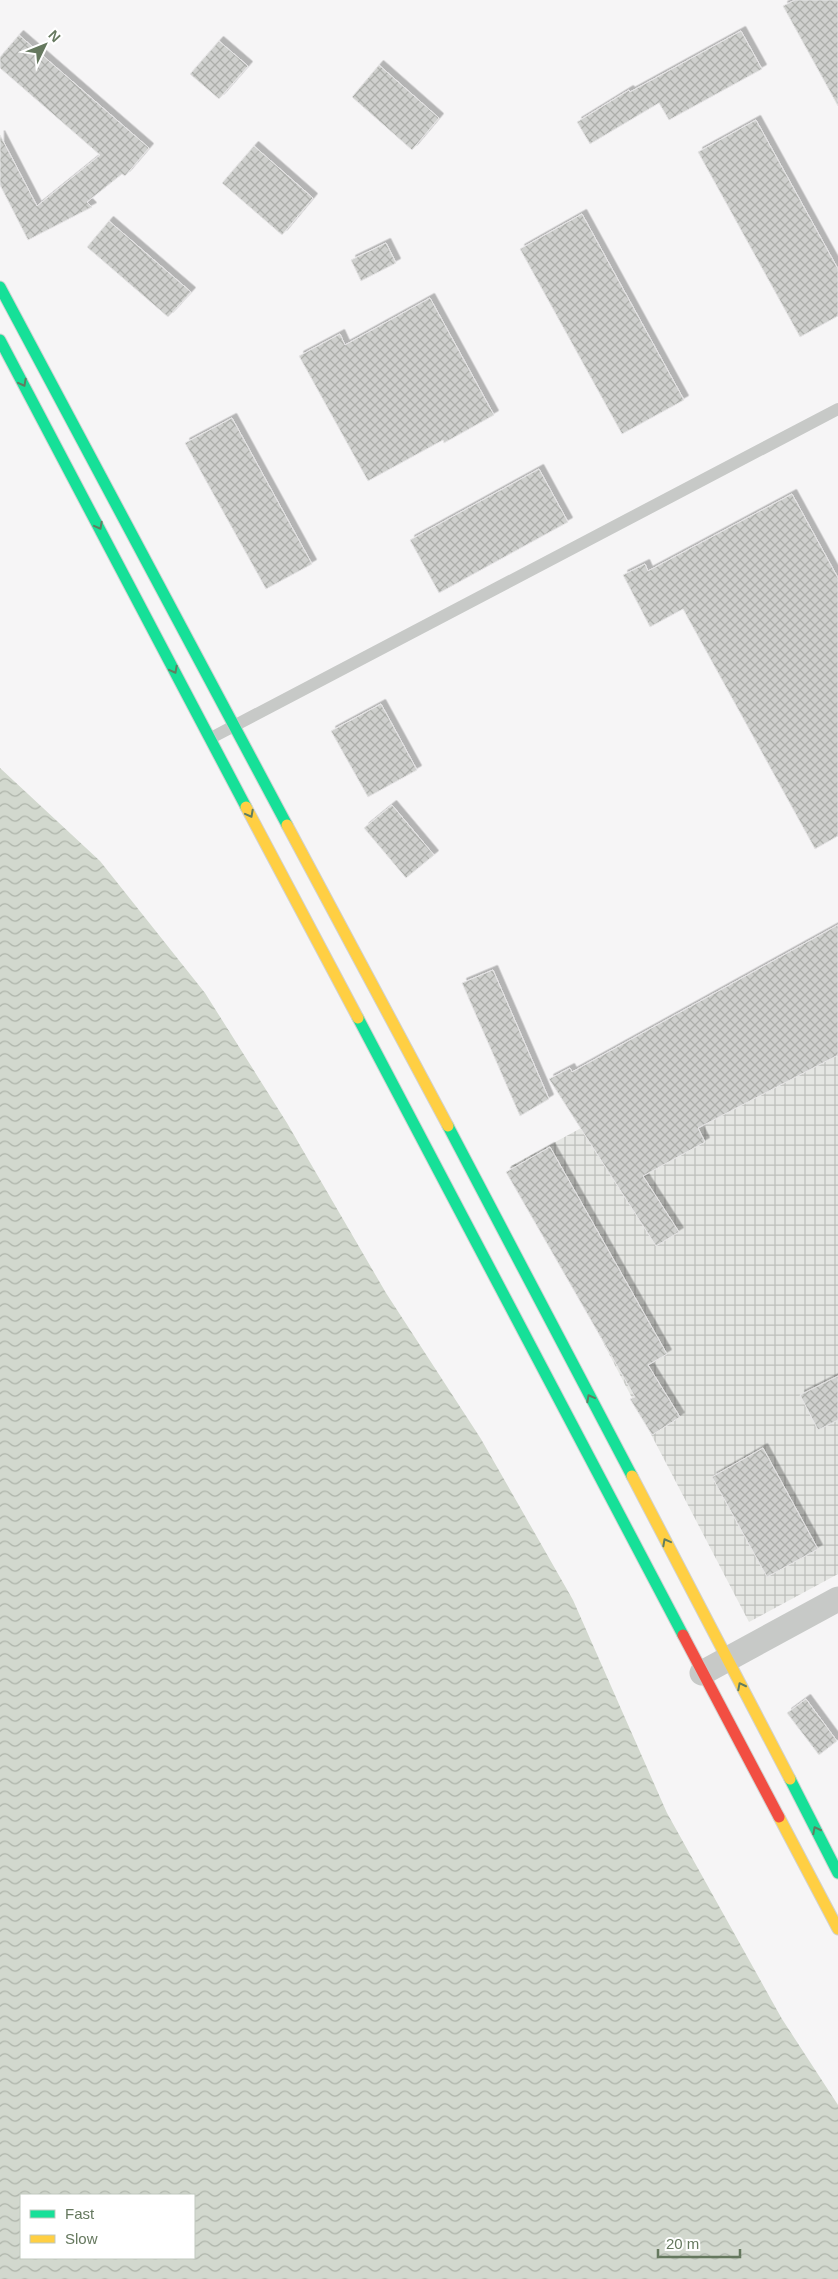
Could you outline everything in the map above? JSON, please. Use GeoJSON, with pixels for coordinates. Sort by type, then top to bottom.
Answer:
{"type":"FeatureCollection","features":[{"type":"Feature","properties":{"kind":"main road"},"geometry":{"type":"LineString","coordinates":[[0,287],[236,727],[728,1659],[838,1874]]}},
{"type":"Feature","properties":{"kind":"main road"},"geometry":{"type":"LineString","coordinates":[[0,340],[838,1929]]}},
{"type":"Feature","properties":{"kind":"street"},"geometry":{"type":"LineString","coordinates":[[702,1672],[838,1599]]}},
{"type":"Feature","properties":{"kind":"lane"},"geometry":{"type":"LineString","coordinates":[[211,738],[236,727],[838,410]]}},
{"type":"Feature","properties":{"kind":"shaded area"},"geometry":{"type":"Polygon","coordinates":[[[838,989],[838,1574],[749,1622],[511,1166],[838,989]]]}},
{"type":"Feature","properties":{"kind":"water"},"geometry":{"type":"Polygon","coordinates":[[[0,768],[100,861],[205,993],[287,1123],[386,1293],[481,1439],[573,1600],[667,1813],[782,2019],[838,2105],[838,2279],[0,2279],[0,768]]]}},
{"type":"Feature","properties":{"kind":"building"},"geometry":{"type":"Polygon","coordinates":[[[795,0],[838,0],[838,106],[783,6],[795,0]]]}},
{"type":"Feature","properties":{"kind":"building"},"geometry":{"type":"Polygon","coordinates":[[[741,31],[762,69],[669,120],[659,103],[590,144],[577,122],[629,90],[630,92],[741,31]]]}},
{"type":"Feature","properties":{"kind":"building"},"geometry":{"type":"Polygon","coordinates":[[[19,35],[149,148],[125,176],[122,174],[87,202],[92,207],[28,240],[0,185],[0,135],[37,206],[100,155],[0,68],[0,57],[19,35]]]}},
{"type":"Feature","properties":{"kind":"building"},"geometry":{"type":"Polygon","coordinates":[[[219,41],[248,66],[219,99],[190,74],[219,41]]]}},
{"type":"Feature","properties":{"kind":"building"},"geometry":{"type":"Polygon","coordinates":[[[379,65],[439,118],[412,150],[352,97],[379,65]]]}},
{"type":"Feature","properties":{"kind":"building"},"geometry":{"type":"Polygon","coordinates":[[[756,120],[838,269],[838,316],[800,337],[698,152],[756,120]]]}},
{"type":"Feature","properties":{"kind":"building"},"geometry":{"type":"Polygon","coordinates":[[[254,146],[313,198],[282,235],[222,183],[254,146]]]}},
{"type":"Feature","properties":{"kind":"building"},"geometry":{"type":"Polygon","coordinates":[[[582,214],[684,400],[622,434],[520,249],[582,214]]]}},
{"type":"Feature","properties":{"kind":"building"},"geometry":{"type":"Polygon","coordinates":[[[109,221],[191,292],[168,317],[87,247],[109,221]]]}},
{"type":"Feature","properties":{"kind":"building"},"geometry":{"type":"Polygon","coordinates":[[[386,243],[396,263],[361,281],[351,260],[386,243]]]}},
{"type":"Feature","properties":{"kind":"building"},"geometry":{"type":"Polygon","coordinates":[[[430,298],[494,415],[444,443],[443,440],[368,481],[299,356],[340,334],[345,345],[430,298]]]}},
{"type":"Feature","properties":{"kind":"building"},"geometry":{"type":"Polygon","coordinates":[[[232,418],[312,564],[266,589],[185,443],[232,418]]]}},
{"type":"Feature","properties":{"kind":"building"},"geometry":{"type":"Polygon","coordinates":[[[539,469],[568,522],[439,593],[410,540],[539,469]]]}},
{"type":"Feature","properties":{"kind":"building"},"geometry":{"type":"Polygon","coordinates":[[[792,494],[838,578],[838,836],[815,849],[683,609],[650,627],[623,575],[645,564],[648,571],[792,494]]]}},
{"type":"Feature","properties":{"kind":"building"},"geometry":{"type":"Polygon","coordinates":[[[381,704],[417,770],[368,797],[331,731],[381,704]]]}},
{"type":"Feature","properties":{"kind":"building"},"geometry":{"type":"Polygon","coordinates":[[[392,805],[434,855],[406,878],[364,828],[392,805]]]}},
{"type":"Feature","properties":{"kind":"building"},"geometry":{"type":"Polygon","coordinates":[[[838,925],[838,1055],[698,1128],[705,1142],[643,1176],[679,1232],[656,1246],[549,1079],[570,1068],[572,1072],[838,925]]]}},
{"type":"Feature","properties":{"kind":"building"},"geometry":{"type":"Polygon","coordinates":[[[493,970],[549,1099],[520,1116],[462,983],[493,970]]]}},
{"type":"Feature","properties":{"kind":"building"},"geometry":{"type":"Polygon","coordinates":[[[550,1147],[667,1354],[648,1365],[680,1417],[652,1435],[630,1399],[635,1397],[506,1172],[550,1147]]]}},
{"type":"Feature","properties":{"kind":"building"},"geometry":{"type":"Polygon","coordinates":[[[838,1376],[838,1420],[818,1430],[800,1395],[838,1376]]]}},
{"type":"Feature","properties":{"kind":"building"},"geometry":{"type":"Polygon","coordinates":[[[763,1448],[818,1549],[767,1577],[712,1477],[763,1448]]]}},
{"type":"Feature","properties":{"kind":"building"},"geometry":{"type":"Polygon","coordinates":[[[806,1699],[837,1741],[819,1755],[787,1713],[806,1699]]]}},
{"type":"Feature","properties":{"kind":"traffic: fast"},"geometry":{"type":"LineString","coordinates":[[0,287],[287,825]]}},
{"type":"Feature","properties":{"kind":"traffic: fast"},"geometry":{"type":"LineString","coordinates":[[0,340],[246,807]]}},
{"type":"Feature","properties":{"kind":"traffic: fast"},"geometry":{"type":"LineString","coordinates":[[358,1018],[683,1635]]}},
{"type":"Feature","properties":{"kind":"traffic: fast"},"geometry":{"type":"LineString","coordinates":[[448,1126],[632,1476]]}},
{"type":"Feature","properties":{"kind":"traffic: fast"},"geometry":{"type":"LineString","coordinates":[[790,1779],[838,1873]]}},
{"type":"Feature","properties":{"kind":"traffic: slow"},"geometry":{"type":"LineString","coordinates":[[246,807],[358,1018]]}},
{"type":"Feature","properties":{"kind":"traffic: slow"},"geometry":{"type":"LineString","coordinates":[[287,825],[448,1126]]}},
{"type":"Feature","properties":{"kind":"traffic: slow"},"geometry":{"type":"LineString","coordinates":[[632,1476],[790,1779]]}},
{"type":"Feature","properties":{"kind":"traffic: slow"},"geometry":{"type":"LineString","coordinates":[[779,1817],[838,1929]]}},
{"type":"Feature","properties":{"kind":"traffic: jam"},"geometry":{"type":"LineString","coordinates":[[683,1635],[779,1817]]}}]}
